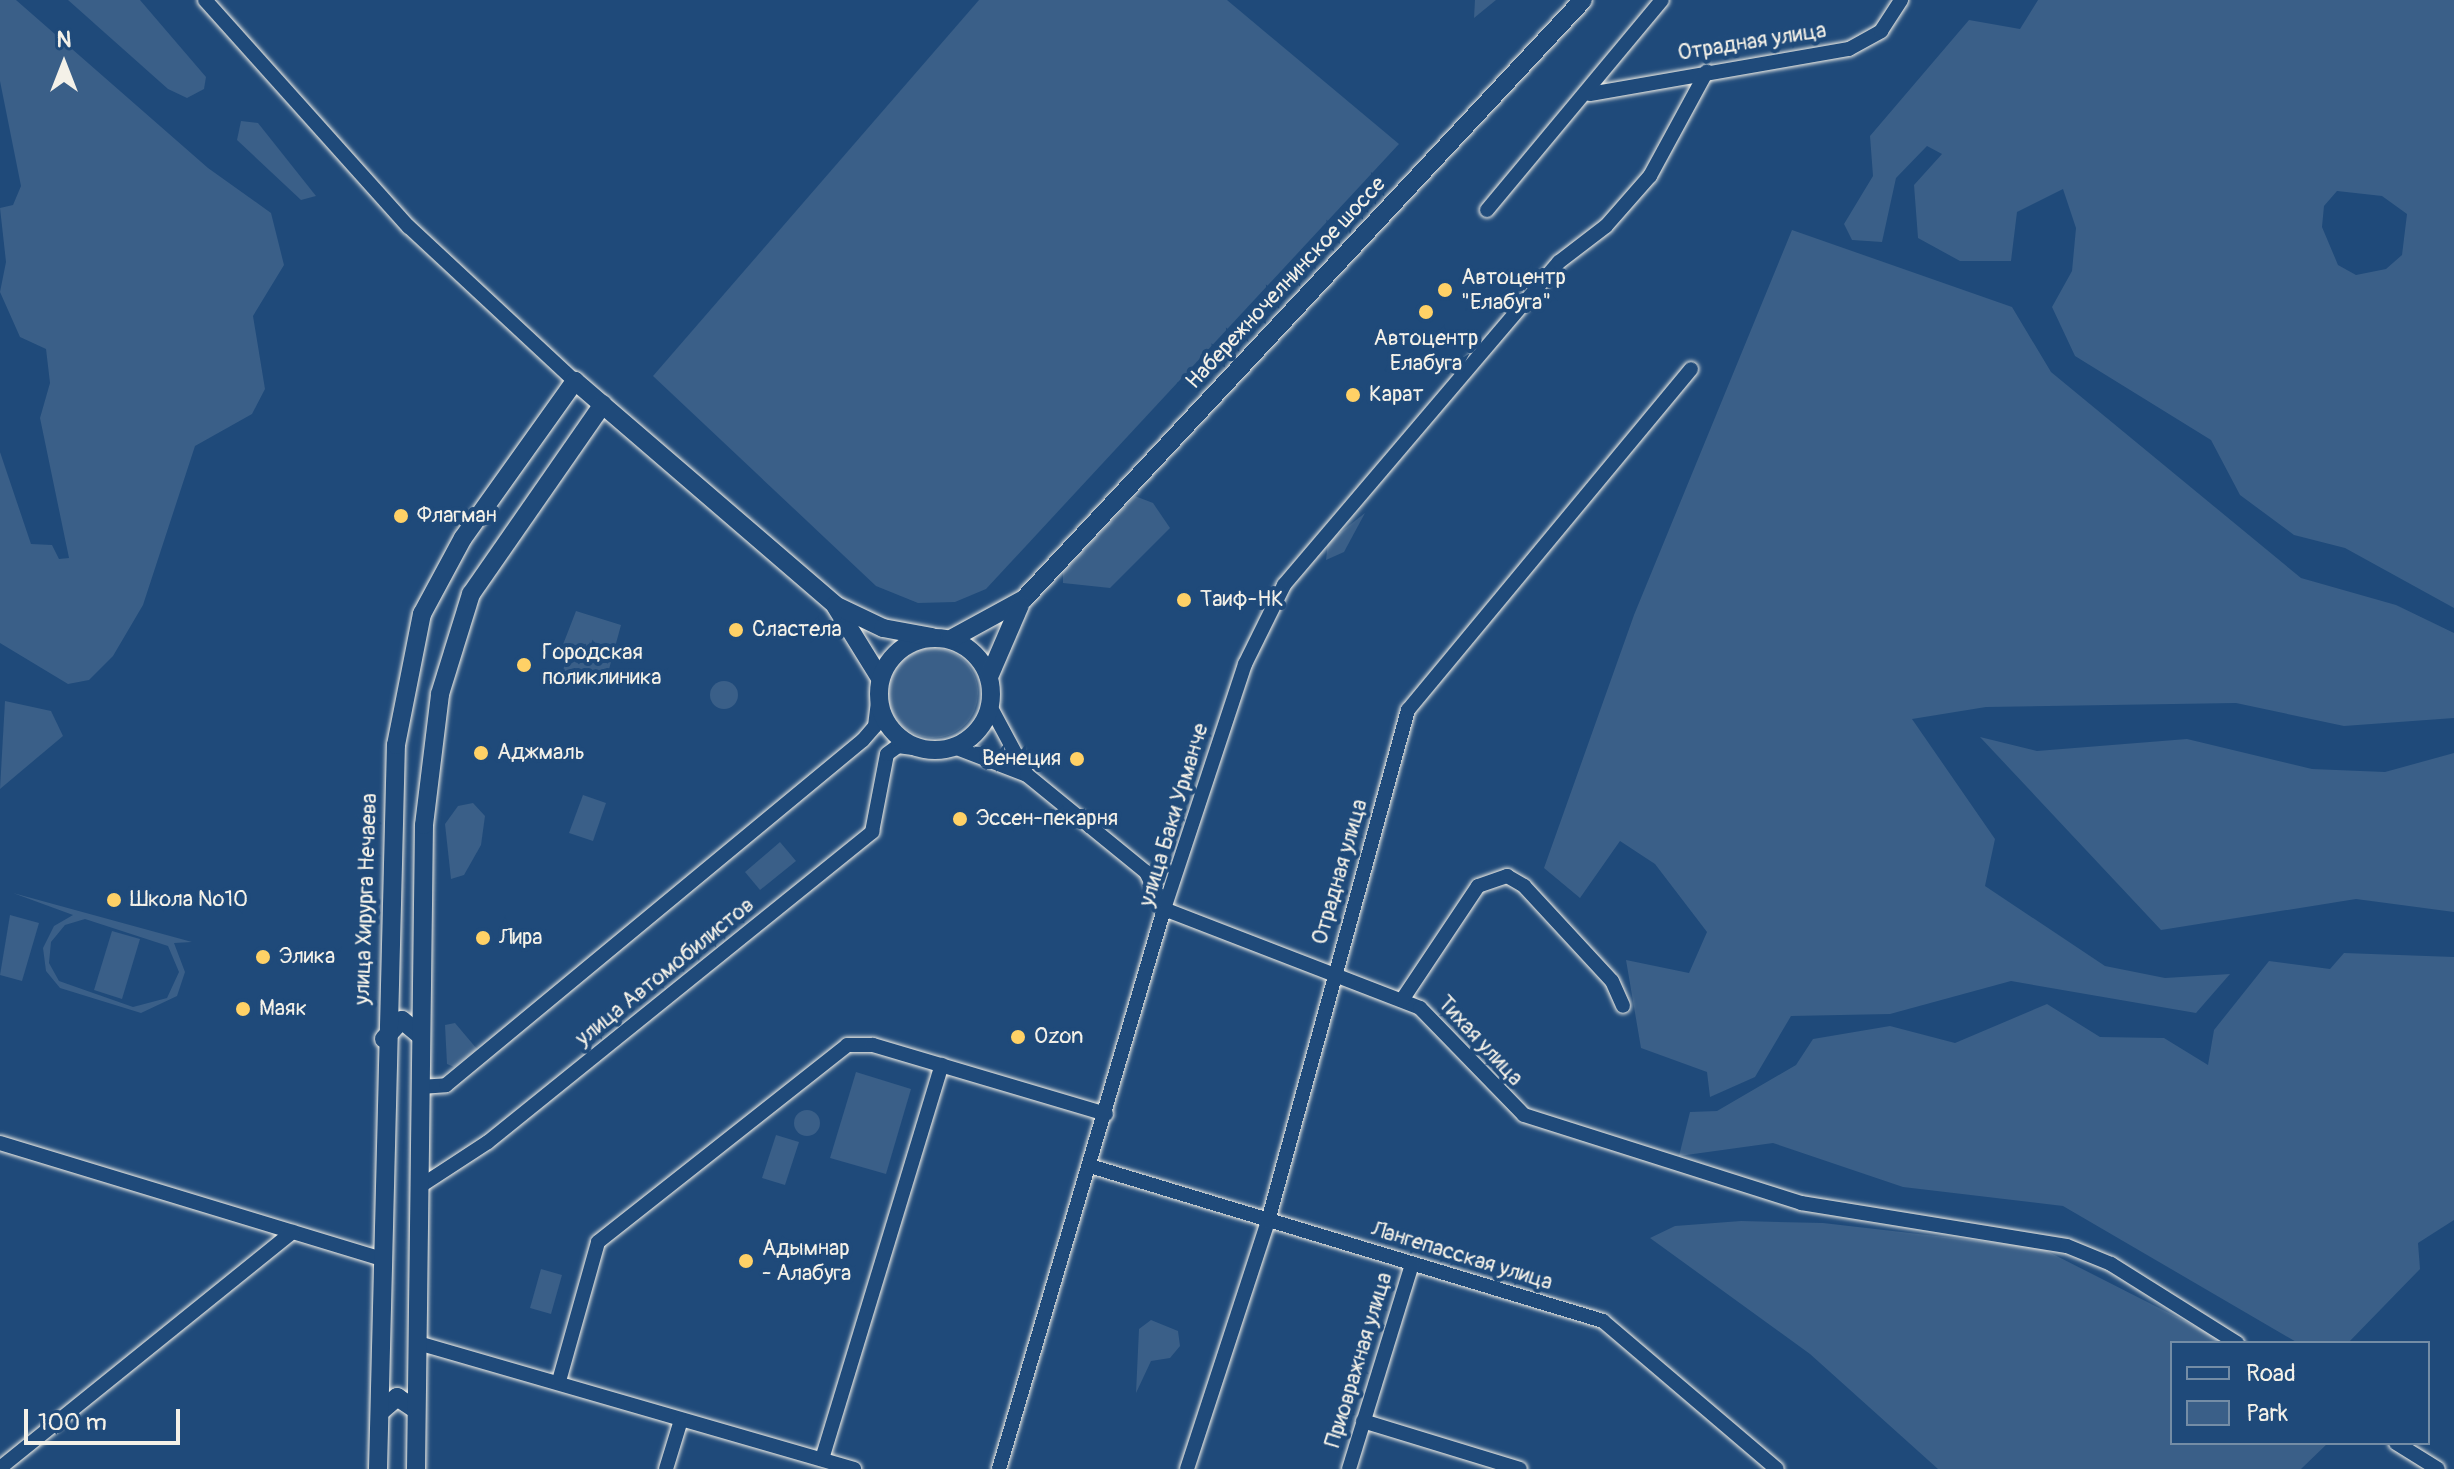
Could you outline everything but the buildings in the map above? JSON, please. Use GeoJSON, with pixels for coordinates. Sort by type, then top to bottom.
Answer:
{"type":"FeatureCollection","features":[{"type":"Feature","properties":{"kind":"main road","name":"Набережночелнинское шоссе"},"geometry":{"type":"LineString","coordinates":[[951,639],[1024,599],[1583,0]]}},
{"type":"Feature","properties":{"kind":"main road"},"geometry":{"type":"LineString","coordinates":[[575,381],[835,605],[883,628],[951,639],[975,654],[989,677],[990,706],[977,731],[954,747],[926,750],[894,733],[878,700],[880,678],[894,654],[932,637]]}},
{"type":"Feature","properties":{"kind":"main road","name":"улица Хирурга Нечаева"},"geometry":{"type":"LineString","coordinates":[[378,1469],[384,1039],[396,745],[422,614],[463,538],[575,381]]}},
{"type":"Feature","properties":{"kind":"main road"},"geometry":{"type":"LineString","coordinates":[[416,1469],[420,1035],[432,750],[458,624],[493,556],[603,404]]}},
{"type":"Feature","properties":{"kind":"main road"},"geometry":{"type":"LineString","coordinates":[[463,538],[482,535],[493,556]]}},
{"type":"Feature","properties":{"kind":"main road","name":"Набережночелнинское шоссе"},"geometry":{"type":"LineString","coordinates":[[989,677],[1024,599]]}},
{"type":"Feature","properties":{"kind":"main road"},"geometry":{"type":"LineString","coordinates":[[835,605],[880,678]]}},
{"type":"Feature","properties":{"kind":"main road"},"geometry":{"type":"LineString","coordinates":[[396,745],[401,763],[413,767],[432,750]]}},
{"type":"Feature","properties":{"kind":"main road"},"geometry":{"type":"LineString","coordinates":[[384,1039],[402,1020],[420,1035]]}},
{"type":"Feature","properties":{"kind":"main road"},"geometry":{"type":"LineString","coordinates":[[380,1412],[397,1397],[416,1410]]}},
{"type":"Feature","properties":{"kind":"street"},"geometry":{"type":"LineString","coordinates":[[205,0],[409,227],[575,381]]}},
{"type":"Feature","properties":{"kind":"street"},"geometry":{"type":"LineString","coordinates":[[1487,210],[1590,94],[1598,69],[1662,0]]}},
{"type":"Feature","properties":{"kind":"street","name":"Отрадная улица"},"geometry":{"type":"LineString","coordinates":[[1590,94],[1861,45],[1889,22],[1901,0]]}},
{"type":"Feature","properties":{"kind":"street","name":"улица Баки Урманче"},"geometry":{"type":"LineString","coordinates":[[999,1469],[1164,909],[1245,664],[1284,585],[1559,262],[1606,226],[1650,176],[1707,71]]}},
{"type":"Feature","properties":{"kind":"street","name":"Отрадная улица"},"geometry":{"type":"LineString","coordinates":[[1187,1469],[1268,1221],[1408,710],[1691,369]]}},
{"type":"Feature","properties":{"kind":"street"},"geometry":{"type":"LineString","coordinates":[[420,1087],[446,1085],[863,740],[875,726],[878,700]]}},
{"type":"Feature","properties":{"kind":"street"},"geometry":{"type":"LineString","coordinates":[[990,706],[1027,775]]}},
{"type":"Feature","properties":{"kind":"street"},"geometry":{"type":"LineString","coordinates":[[863,740],[886,756],[898,746],[926,750]]}},
{"type":"Feature","properties":{"kind":"street"},"geometry":{"type":"LineString","coordinates":[[954,747],[1027,775],[1146,872],[1164,909]]}},
{"type":"Feature","properties":{"kind":"street","name":"улица Автомобилистов"},"geometry":{"type":"LineString","coordinates":[[419,1187],[488,1142],[872,832],[886,756]]}},
{"type":"Feature","properties":{"kind":"street"},"geometry":{"type":"LineString","coordinates":[[1402,1000],[1478,886],[1497,876],[1515,879],[1612,981],[1623,1006]]}},
{"type":"Feature","properties":{"kind":"street","name":"Тихая улица"},"geometry":{"type":"LineString","coordinates":[[1164,909],[1402,1000],[1432,1018],[1524,1115],[1801,1203],[2067,1246],[2111,1264],[2234,1341]]}},
{"type":"Feature","properties":{"kind":"street"},"geometry":{"type":"LineString","coordinates":[[559,1381],[598,1242],[847,1045],[942,1065],[1106,1114]]}},
{"type":"Feature","properties":{"kind":"street"},"geometry":{"type":"LineString","coordinates":[[822,1459],[942,1065]]}},
{"type":"Feature","properties":{"kind":"street"},"geometry":{"type":"LineString","coordinates":[[0,1143],[383,1259]]}},
{"type":"Feature","properties":{"kind":"street","name":"Лангепасская улица"},"geometry":{"type":"LineString","coordinates":[[1090,1166],[1603,1321],[1777,1469]]}},
{"type":"Feature","properties":{"kind":"street"},"geometry":{"type":"LineString","coordinates":[[0,1468],[293,1232]]}},
{"type":"Feature","properties":{"kind":"street","name":"Приовражная улица"},"geometry":{"type":"LineString","coordinates":[[1349,1469],[1412,1264]]}},
{"type":"Feature","properties":{"kind":"street"},"geometry":{"type":"LineString","coordinates":[[418,1343],[559,1381],[681,1420],[854,1469]]}},
{"type":"Feature","properties":{"kind":"street"},"geometry":{"type":"LineString","coordinates":[[666,1469],[681,1420]]}},
{"type":"Feature","properties":{"kind":"street"},"geometry":{"type":"LineString","coordinates":[[1363,1421],[1520,1469]]}},
{"type":"Feature","properties":{"kind":"street"},"geometry":{"type":"LineString","coordinates":[[2399,1445],[2438,1469]]}},
{"type":"Feature","properties":{"kind":"green space"},"geometry":{"type":"Polygon","coordinates":[[[0,0],[16,0],[208,168],[271,213],[284,265],[253,316],[265,389],[252,414],[195,446],[143,605],[113,656],[89,680],[68,684],[0,643],[0,452],[31,544],[52,545],[59,559],[69,558],[40,418],[50,383],[46,349],[20,337],[0,292],[6,262],[0,208],[13,205],[21,186],[0,81],[0,0]]]}},
{"type":"Feature","properties":{"kind":"green space"},"geometry":{"type":"Polygon","coordinates":[[[68,0],[140,0],[206,77],[204,89],[187,98],[168,89],[68,0]]]}},
{"type":"Feature","properties":{"kind":"green space"},"geometry":{"type":"Polygon","coordinates":[[[979,0],[1227,0],[1399,144],[986,589],[955,602],[918,603],[876,586],[653,376],[979,0]]]}},
{"type":"Feature","properties":{"kind":"green space"},"geometry":{"type":"Polygon","coordinates":[[[1475,0],[1496,0],[1474,18],[1475,0]]]}},
{"type":"Feature","properties":{"kind":"green space"},"geometry":{"type":"Polygon","coordinates":[[[2038,0],[2454,0],[2454,608],[2345,548],[2294,535],[2240,495],[2211,440],[2075,356],[2052,307],[2072,271],[2076,228],[2063,189],[2017,212],[2011,261],[1960,261],[1918,238],[1914,185],[1942,154],[1927,146],[1896,178],[1882,242],[1852,240],[1844,224],[1873,176],[1870,136],[1969,20],[2020,29],[2038,0]],[[2337,191],[2324,206],[2322,227],[2338,265],[2356,275],[2386,269],[2402,255],[2407,214],[2382,196],[2337,191]]]}},
{"type":"Feature","properties":{"kind":"green space"},"geometry":{"type":"Polygon","coordinates":[[[241,121],[258,123],[316,196],[301,200],[237,140],[241,121]]]}},
{"type":"Feature","properties":{"kind":"green space"},"geometry":{"type":"Polygon","coordinates":[[[1792,230],[2012,307],[2051,372],[2301,578],[2396,605],[2454,633],[2454,718],[2344,726],[2236,703],[1986,707],[1912,719],[1995,839],[1985,886],[2105,966],[2165,978],[2230,974],[2196,1013],[2011,981],[1890,1014],[1791,1016],[1755,1077],[1710,1097],[1707,1072],[1641,1048],[1626,960],[1689,973],[1707,932],[1655,864],[1620,841],[1580,898],[1544,868],[1634,615],[1792,230]]]}},
{"type":"Feature","properties":{"kind":"green space"},"geometry":{"type":"Polygon","coordinates":[[[1135,496],[1153,503],[1170,528],[1110,588],[1063,583],[1063,572],[1135,496]]]}},
{"type":"Feature","properties":{"kind":"green space"},"geometry":{"type":"Polygon","coordinates":[[[1365,513],[1344,552],[1326,560],[1328,542],[1365,513]]]}},
{"type":"Feature","properties":{"kind":"green space"},"geometry":{"type":"Polygon","coordinates":[[[576,611],[621,625],[605,684],[563,671],[565,663],[557,660],[576,611]]]}},
{"type":"Feature","properties":{"kind":"green space"},"geometry":{"type":"Polygon","coordinates":[[[933,648],[950,652],[965,661],[974,676],[978,693],[974,710],[965,725],[950,734],[933,738],[916,734],[901,725],[892,710],[888,693],[892,676],[901,661],[916,652],[933,648]]]}},
{"type":"Feature","properties":{"kind":"green space"},"geometry":{"type":"Polygon","coordinates":[[[724,681],[734,685],[738,695],[734,705],[724,709],[714,705],[710,695],[714,685],[724,681]]]}},
{"type":"Feature","properties":{"kind":"green space"},"geometry":{"type":"Polygon","coordinates":[[[5,701],[51,711],[63,736],[0,789],[5,701]]]}},
{"type":"Feature","properties":{"kind":"green space"},"geometry":{"type":"Polygon","coordinates":[[[1980,737],[2037,751],[2187,739],[2312,769],[2385,772],[2454,753],[2454,912],[2356,899],[2161,930],[1980,737]]]}},
{"type":"Feature","properties":{"kind":"green space"},"geometry":{"type":"Polygon","coordinates":[[[583,795],[606,803],[593,841],[569,833],[583,795]]]}},
{"type":"Feature","properties":{"kind":"green space"},"geometry":{"type":"Polygon","coordinates":[[[473,803],[485,816],[481,845],[464,875],[451,879],[445,824],[458,806],[473,803]]]}},
{"type":"Feature","properties":{"kind":"green space"},"geometry":{"type":"Polygon","coordinates":[[[780,842],[796,861],[760,890],[745,872],[780,842]]]}},
{"type":"Feature","properties":{"kind":"green space"},"geometry":{"type":"Polygon","coordinates":[[[13,893],[192,942],[174,943],[185,972],[177,996],[141,1013],[60,988],[46,971],[43,948],[54,926],[73,915],[13,893]],[[85,919],[65,925],[51,942],[49,963],[59,981],[133,1007],[167,998],[179,972],[168,946],[85,919]]]}},
{"type":"Feature","properties":{"kind":"green space"},"geometry":{"type":"Polygon","coordinates":[[[10,915],[39,923],[22,981],[0,975],[10,915]]]}},
{"type":"Feature","properties":{"kind":"green space"},"geometry":{"type":"Polygon","coordinates":[[[112,931],[140,939],[122,999],[94,990],[112,931]]]}},
{"type":"Feature","properties":{"kind":"green space"},"geometry":{"type":"Polygon","coordinates":[[[2344,953],[2454,957],[2454,1220],[2418,1243],[2420,1269],[2350,1341],[2295,1341],[2063,1206],[1903,1187],[1773,1143],[1679,1156],[1690,1112],[1717,1111],[1796,1065],[1813,1039],[1890,1026],[1955,1043],[2047,1004],[2100,1037],[2164,1038],[2208,1065],[2214,1030],[2269,961],[2330,969],[2344,953]]]}},
{"type":"Feature","properties":{"kind":"green space"},"geometry":{"type":"Polygon","coordinates":[[[455,1023],[477,1049],[454,1067],[447,1064],[445,1025],[455,1023]]]}},
{"type":"Feature","properties":{"kind":"green space"},"geometry":{"type":"Polygon","coordinates":[[[856,1072],[911,1089],[886,1174],[830,1158],[856,1072]]]}},
{"type":"Feature","properties":{"kind":"green space"},"geometry":{"type":"Polygon","coordinates":[[[807,1110],[816,1114],[820,1123],[816,1132],[807,1136],[798,1132],[794,1123],[798,1114],[807,1110]]]}},
{"type":"Feature","properties":{"kind":"green space"},"geometry":{"type":"Polygon","coordinates":[[[776,1135],[799,1142],[785,1185],[762,1178],[776,1135]]]}},
{"type":"Feature","properties":{"kind":"green space"},"geometry":{"type":"Polygon","coordinates":[[[1741,1221],[1823,1223],[2041,1248],[2224,1341],[2170,1341],[2170,1445],[2326,1445],[2301,1469],[1938,1469],[1810,1354],[1650,1238],[1675,1226],[1741,1221]]]}},
{"type":"Feature","properties":{"kind":"green space"},"geometry":{"type":"Polygon","coordinates":[[[541,1269],[562,1275],[551,1314],[530,1308],[541,1269]]]}},
{"type":"Feature","properties":{"kind":"green space"},"geometry":{"type":"Polygon","coordinates":[[[1151,1320],[1178,1331],[1180,1346],[1170,1358],[1151,1361],[1136,1393],[1139,1329],[1151,1320]]]}},
{"type":"Feature","properties":{"kind":"place","name":"Автоцентр \"Елабуга\""},"geometry":{"type":"Point","coordinates":[1445,290]}},
{"type":"Feature","properties":{"kind":"place","name":"Автоцентр Елабуга"},"geometry":{"type":"Point","coordinates":[1426,312]}},
{"type":"Feature","properties":{"kind":"place","name":"Карат"},"geometry":{"type":"Point","coordinates":[1353,395]}},
{"type":"Feature","properties":{"kind":"place","name":"Флагман"},"geometry":{"type":"Point","coordinates":[401,516]}},
{"type":"Feature","properties":{"kind":"place","name":"Таиф-НК"},"geometry":{"type":"Point","coordinates":[1184,600]}},
{"type":"Feature","properties":{"kind":"place","name":"Сластела"},"geometry":{"type":"Point","coordinates":[736,630]}},
{"type":"Feature","properties":{"kind":"place","name":"Городская поликлиника"},"geometry":{"type":"Point","coordinates":[524,665]}},
{"type":"Feature","properties":{"kind":"place","name":"Аджмаль"},"geometry":{"type":"Point","coordinates":[481,753]}},
{"type":"Feature","properties":{"kind":"place","name":"Венеция"},"geometry":{"type":"Point","coordinates":[1077,759]}},
{"type":"Feature","properties":{"kind":"place","name":"Эссен-пекарня"},"geometry":{"type":"Point","coordinates":[960,819]}},
{"type":"Feature","properties":{"kind":"place","name":"Школа №10"},"geometry":{"type":"Point","coordinates":[114,900]}},
{"type":"Feature","properties":{"kind":"place","name":"Лира"},"geometry":{"type":"Point","coordinates":[483,938]}},
{"type":"Feature","properties":{"kind":"place","name":"Элика"},"geometry":{"type":"Point","coordinates":[263,957]}},
{"type":"Feature","properties":{"kind":"place","name":"Маяк"},"geometry":{"type":"Point","coordinates":[243,1009]}},
{"type":"Feature","properties":{"kind":"place","name":"Ozon"},"geometry":{"type":"Point","coordinates":[1018,1037]}},
{"type":"Feature","properties":{"kind":"place","name":"Адымнар - Алабуга"},"geometry":{"type":"Point","coordinates":[746,1261]}}]}
